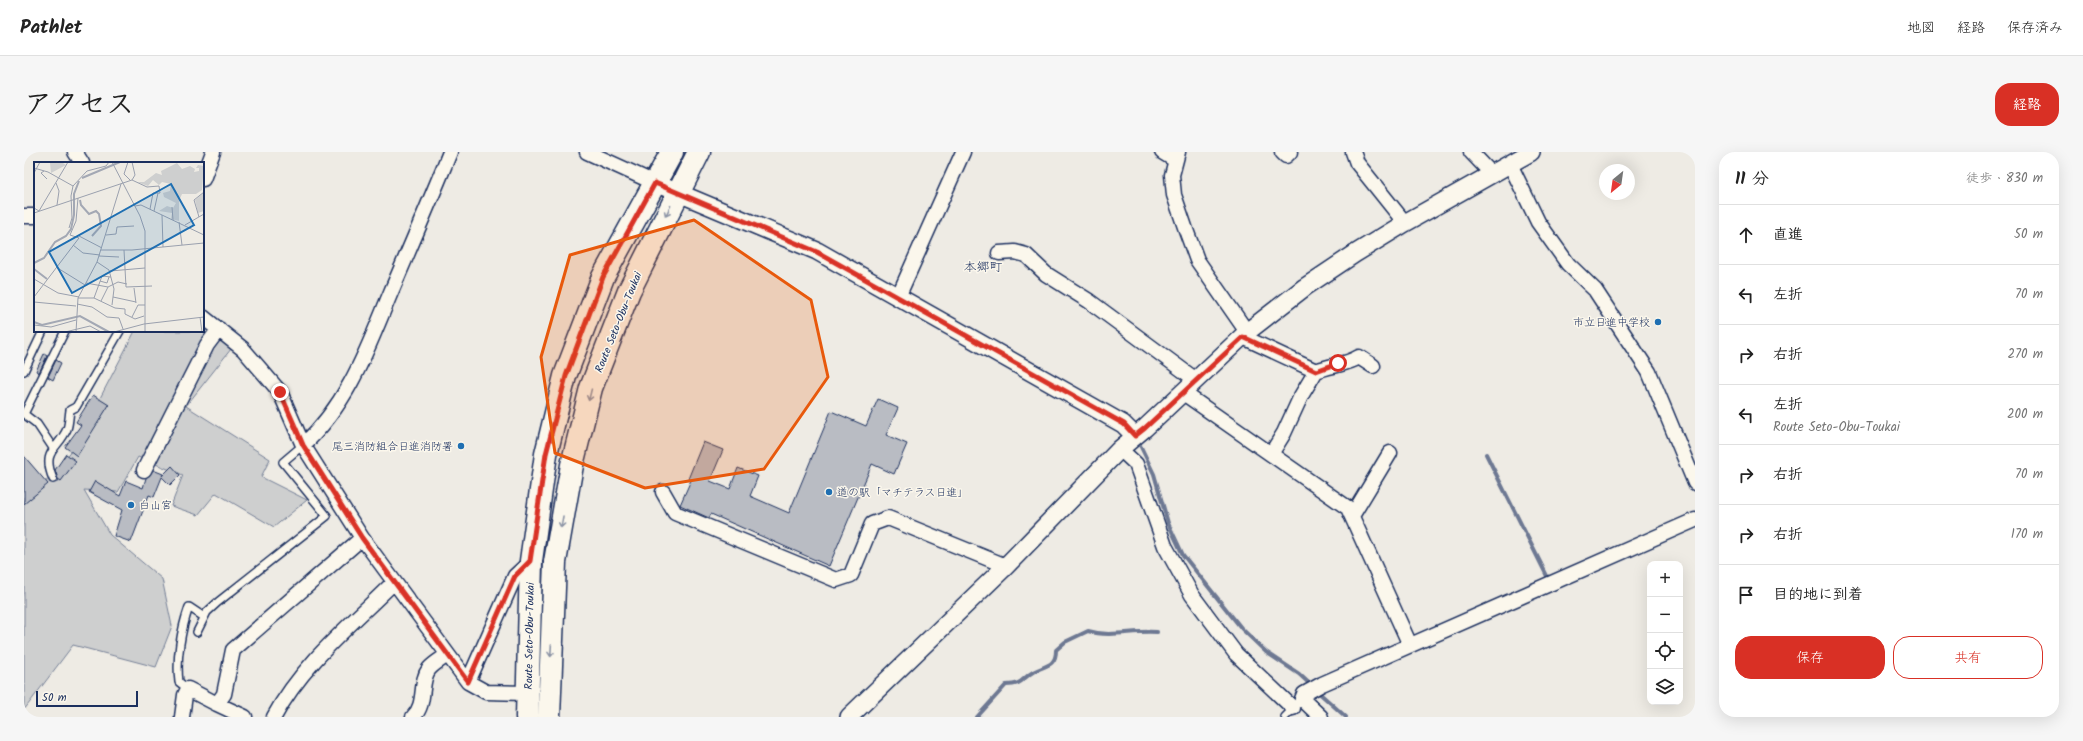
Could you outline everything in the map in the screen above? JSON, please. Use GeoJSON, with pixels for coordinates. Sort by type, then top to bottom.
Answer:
{"type":"FeatureCollection","features":[{"type":"Feature","properties":{"kind":"main road","name":"Route Seto-Obu-Toukai"},"geometry":{"type":"LineString","coordinates":[[527,717],[530,561],[546,454],[566,376],[603,277],[672,152]]}},
{"type":"Feature","properties":{"kind":"main road","name":"Route Seto-Obu-Toukai"},"geometry":{"type":"LineString","coordinates":[[549,717],[555,562],[572,465],[591,388],[630,291],[699,152]]}},
{"type":"Feature","properties":{"kind":"street"},"geometry":{"type":"LineString","coordinates":[[75,152],[81,162]]}},
{"type":"Feature","properties":{"kind":"street"},"geometry":{"type":"LineString","coordinates":[[204,176],[213,152]]}},
{"type":"Feature","properties":{"kind":"street"},"geometry":{"type":"LineString","coordinates":[[303,445],[322,428],[342,400],[362,362],[450,152]]}},
{"type":"Feature","properties":{"kind":"street"},"geometry":{"type":"LineString","coordinates":[[588,152],[655,183],[817,252],[1124,424],[1135,436]]}},
{"type":"Feature","properties":{"kind":"street"},"geometry":{"type":"LineString","coordinates":[[898,298],[963,152]]}},
{"type":"Feature","properties":{"kind":"street"},"geometry":{"type":"LineString","coordinates":[[1162,152],[1176,156],[1172,175],[1174,195],[1197,260],[1245,335],[1316,371]]}},
{"type":"Feature","properties":{"kind":"street"},"geometry":{"type":"LineString","coordinates":[[1282,152],[1286,156],[1290,152]]}},
{"type":"Feature","properties":{"kind":"street"},"geometry":{"type":"LineString","coordinates":[[1353,152],[1357,163],[1405,222]]}},
{"type":"Feature","properties":{"kind":"street"},"geometry":{"type":"LineString","coordinates":[[1471,152],[1492,174]]}},
{"type":"Feature","properties":{"kind":"street"},"geometry":{"type":"LineString","coordinates":[[848,717],[1006,566],[1120,450],[1245,335],[1305,287],[1405,222],[1531,152]]}},
{"type":"Feature","properties":{"kind":"street"},"geometry":{"type":"LineString","coordinates":[[1510,164],[1538,222],[1568,264],[1595,290],[1649,372],[1695,483]]}},
{"type":"Feature","properties":{"kind":"street"},"geometry":{"type":"LineString","coordinates":[[999,253],[1015,252],[1026,255],[1046,274],[1089,301],[1196,380]]}},
{"type":"Feature","properties":{"kind":"street"},"geometry":{"type":"LineString","coordinates":[[204,318],[243,349],[280,392],[303,445],[362,538],[468,682],[486,692],[527,693]]}},
{"type":"Feature","properties":{"kind":"street"},"geometry":{"type":"LineString","coordinates":[[144,470],[207,345],[219,329]]}},
{"type":"Feature","properties":{"kind":"street"},"geometry":{"type":"LineString","coordinates":[[1271,454],[1284,433],[1301,396],[1316,371],[1330,365],[1347,363],[1359,357],[1373,366]]}},
{"type":"Feature","properties":{"kind":"street"},"geometry":{"type":"LineString","coordinates":[[1182,392],[1348,508],[1410,645]]}},
{"type":"Feature","properties":{"kind":"street"},"geometry":{"type":"LineString","coordinates":[[1120,450],[1136,464],[1165,546],[1192,595],[1236,654],[1296,705],[1321,717]]}},
{"type":"Feature","properties":{"kind":"street"},"geometry":{"type":"LineString","coordinates":[[1352,516],[1390,453]]}},
{"type":"Feature","properties":{"kind":"street"},"geometry":{"type":"LineString","coordinates":[[663,492],[675,513],[836,580],[851,575],[872,524],[888,518],[1006,566]]}},
{"type":"Feature","properties":{"kind":"street"},"geometry":{"type":"LineString","coordinates":[[1296,705],[1322,684],[1695,520]]}},
{"type":"Feature","properties":{"kind":"street"},"geometry":{"type":"LineString","coordinates":[[217,704],[224,694],[233,650],[362,538]]}},
{"type":"Feature","properties":{"kind":"street"},"geometry":{"type":"LineString","coordinates":[[468,682],[515,576],[530,561]]}},
{"type":"Feature","properties":{"kind":"street"},"geometry":{"type":"LineString","coordinates":[[274,717],[289,692],[319,657],[394,582]]}},
{"type":"Feature","properties":{"kind":"street"},"geometry":{"type":"LineString","coordinates":[[413,717],[417,713],[421,703],[428,670],[447,655]]}},
{"type":"Feature","properties":{"kind":"street"},"geometry":{"type":"LineString","coordinates":[[182,717],[185,695],[188,689],[245,717]]}},
{"type":"Feature","properties":{"kind":"lane"},"geometry":{"type":"LineString","coordinates":[[24,371],[43,332]]}},
{"type":"Feature","properties":{"kind":"lane"},"geometry":{"type":"LineString","coordinates":[[53,448],[37,424],[24,414],[65,332]]}},
{"type":"Feature","properties":{"kind":"lane"},"geometry":{"type":"LineString","coordinates":[[53,479],[50,471],[49,459],[53,448],[67,429],[70,410],[76,407],[119,332]]}},
{"type":"Feature","properties":{"kind":"lane"},"geometry":{"type":"LineString","coordinates":[[197,632],[204,617],[218,602],[327,516],[283,462],[303,445]]}},
{"type":"Feature","properties":{"kind":"lane"},"geometry":{"type":"LineString","coordinates":[[188,689],[179,682],[177,668],[185,619],[189,608],[204,617]]}},
{"type":"Feature","properties":{"kind":"highlighted area"},"geometry":{"type":"Polygon","coordinates":[[[694,220],[811,300],[828,377],[764,469],[645,488],[555,453],[541,357],[570,255],[694,220]]]}},
{"type":"Feature","properties":{"kind":"shaded area"},"geometry":{"type":"Polygon","coordinates":[[[204,325],[231,349],[186,406],[270,459],[261,477],[307,500],[274,527],[216,493],[198,515],[171,506],[183,475],[138,457],[118,492],[84,490],[110,535],[162,579],[172,626],[156,667],[73,645],[24,710],[24,497],[34,496],[74,448],[134,332],[204,332],[204,325]]]}},
{"type":"Feature","properties":{"kind":"building"},"geometry":{"type":"Polygon","coordinates":[[[44,354],[47,356],[39,373],[36,371],[44,354]]]}},
{"type":"Feature","properties":{"kind":"building"},"geometry":{"type":"Polygon","coordinates":[[[56,360],[61,363],[53,380],[48,377],[56,360]]]}},
{"type":"Feature","properties":{"kind":"building"},"geometry":{"type":"Polygon","coordinates":[[[93,395],[109,405],[77,456],[65,447],[81,425],[76,422],[93,395]]]}},
{"type":"Feature","properties":{"kind":"building","name":"道の駅「マチテラス日進」"},"geometry":{"type":"Polygon","coordinates":[[[878,399],[898,408],[886,435],[907,444],[894,474],[872,464],[829,566],[711,514],[709,518],[680,505],[691,480],[688,479],[703,442],[723,450],[710,481],[730,489],[738,468],[758,476],[750,496],[789,513],[831,411],[866,426],[878,399]]]}},
{"type":"Feature","properties":{"kind":"building"},"geometry":{"type":"Polygon","coordinates":[[[66,454],[76,461],[61,481],[58,479],[55,470],[66,454]]]}},
{"type":"Feature","properties":{"kind":"building"},"geometry":{"type":"Polygon","coordinates":[[[24,456],[48,484],[24,504],[24,456]]]}},
{"type":"Feature","properties":{"kind":"building"},"geometry":{"type":"Polygon","coordinates":[[[172,466],[180,475],[170,485],[162,477],[154,497],[149,495],[131,542],[114,536],[122,510],[89,492],[95,481],[120,496],[126,481],[143,488],[146,478],[153,470],[163,474],[162,476],[172,466]]]}},
{"type":"Feature","properties":{"kind":"waterway"},"geometry":{"type":"LineString","coordinates":[[1141,447],[1154,474],[1168,523],[1183,555],[1242,629],[1266,652],[1299,674],[1312,686]]}},
{"type":"Feature","properties":{"kind":"waterway"},"geometry":{"type":"LineString","coordinates":[[1486,454],[1548,578]]}},
{"type":"Feature","properties":{"kind":"waterway"},"geometry":{"type":"LineString","coordinates":[[977,717],[1006,685],[1019,683],[1033,672],[1049,665],[1056,656],[1056,650],[1065,642],[1088,631],[1105,634],[1157,632]]}},
{"type":"Feature","properties":{"kind":"waterway"},"geometry":{"type":"LineString","coordinates":[[1317,691],[1346,717]]}},
{"type":"Feature","properties":{"kind":"place","name":"市立日進中学校"},"geometry":{"type":"Point","coordinates":[1658,322]}},
{"type":"Feature","properties":{"kind":"place","name":"尾三消防組合日進消防署"},"geometry":{"type":"Point","coordinates":[461,446]}},
{"type":"Feature","properties":{"kind":"place","name":"道の駅「マチテラス日進」"},"geometry":{"type":"Point","coordinates":[829,492]}},
{"type":"Feature","properties":{"kind":"place","name":"白山宮"},"geometry":{"type":"Point","coordinates":[131,505]}},
{"type":"Feature","properties":{"kind":"district","name":"本郷町"},"geometry":{"type":"Point","coordinates":[983,266]}},
{"type":"Feature","properties":{"kind":"route"},"geometry":{"type":"LineString","coordinates":[[280,392],[303,445],[362,538],[468,682],[515,576],[530,561],[546,454],[566,376],[603,277],[655,183],[817,252],[1124,424],[1135,436],[1243,337],[1316,371],[1338,363]]}}]}
